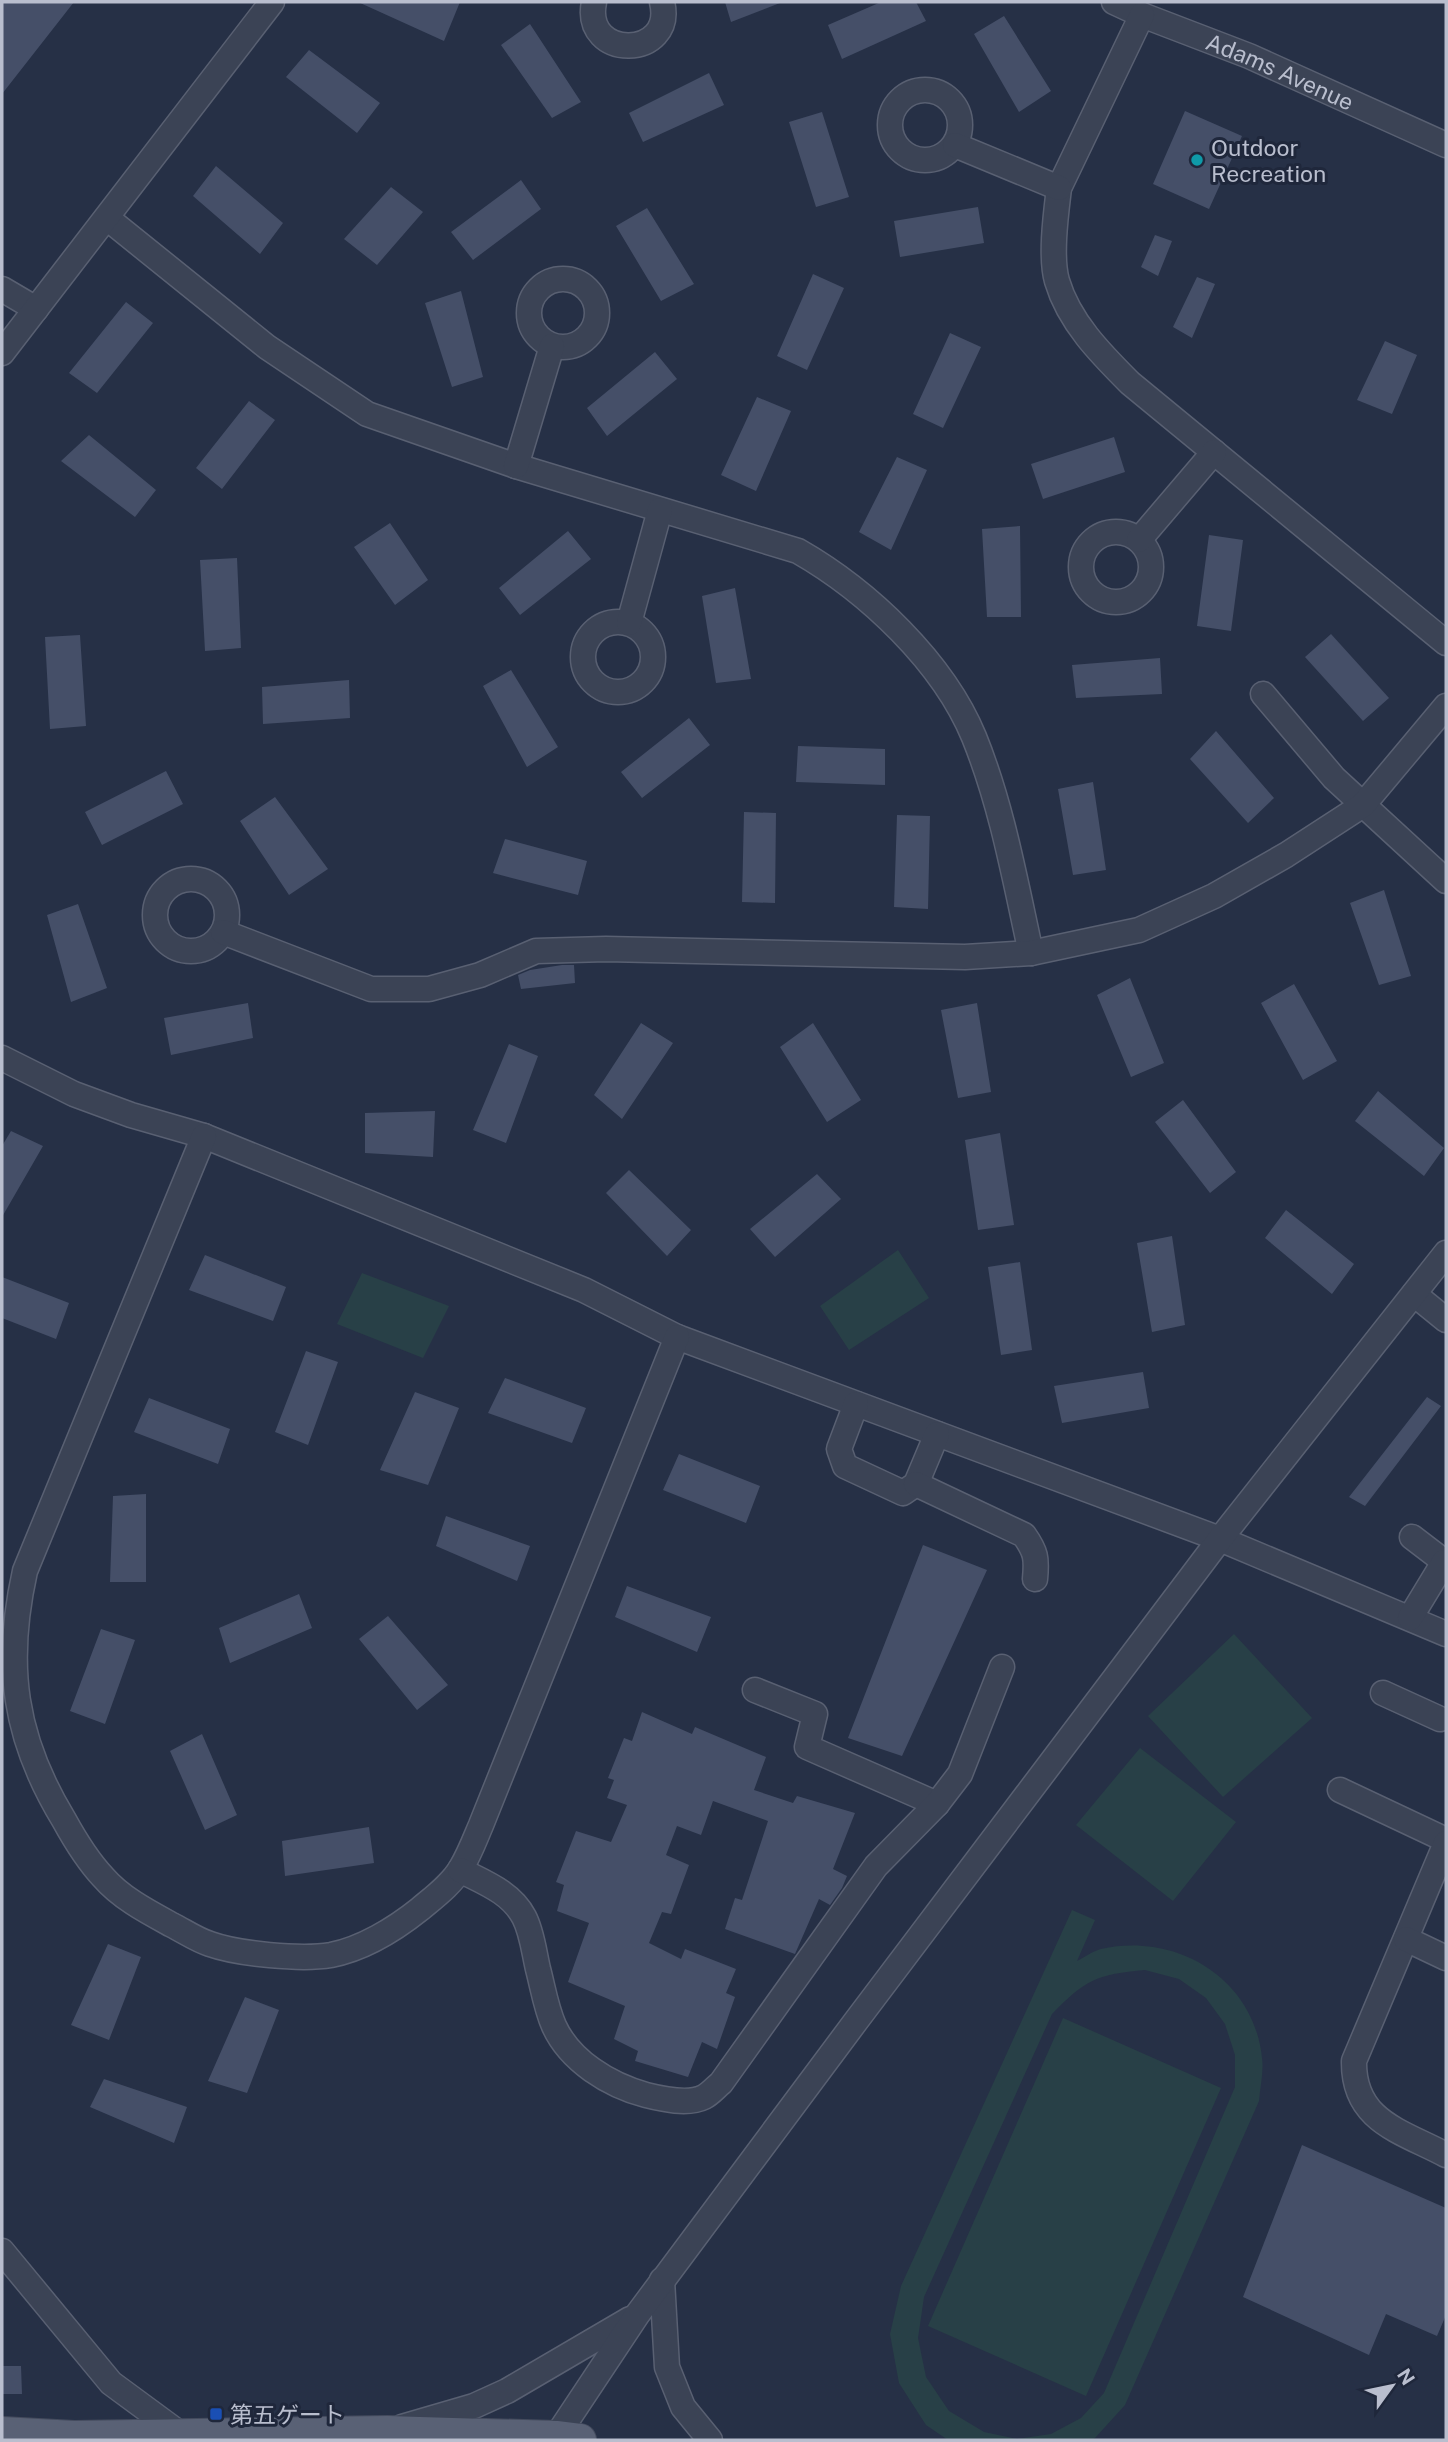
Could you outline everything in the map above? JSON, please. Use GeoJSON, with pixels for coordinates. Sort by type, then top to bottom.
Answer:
{"type":"FeatureCollection","features":[{"type":"Feature","properties":{"kind":"main road"},"geometry":{"type":"LineString","coordinates":[[2,2433],[74,2437],[387,2432],[563,2439]]}},
{"type":"Feature","properties":{"kind":"street"},"geometry":{"type":"LineString","coordinates":[[594,2],[594,22],[603,37],[617,45],[632,47],[648,41],[659,30],[664,17],[662,2]]}},
{"type":"Feature","properties":{"kind":"street","name":"Adams Avenue"},"geometry":{"type":"LineString","coordinates":[[1114,2],[1249,55],[1446,145]]}},
{"type":"Feature","properties":{"kind":"street"},"geometry":{"type":"LineString","coordinates":[[2,352],[107,218],[266,4]]}},
{"type":"Feature","properties":{"kind":"street"},"geometry":{"type":"LineString","coordinates":[[1142,15],[1059,188],[1055,217],[1057,280],[1073,315],[1097,349],[1130,383],[1446,643]]}},
{"type":"Feature","properties":{"kind":"street"},"geometry":{"type":"LineString","coordinates":[[955,145],[1059,188]]}},
{"type":"Feature","properties":{"kind":"street"},"geometry":{"type":"LineString","coordinates":[[107,218],[267,347],[367,414],[516,466],[798,551],[825,567],[883,615],[936,672],[959,706],[987,771],[1031,953]]}},
{"type":"Feature","properties":{"kind":"street"},"geometry":{"type":"LineString","coordinates":[[2,289],[36,309]]}},
{"type":"Feature","properties":{"kind":"street"},"geometry":{"type":"LineString","coordinates":[[516,466],[552,346]]}},
{"type":"Feature","properties":{"kind":"street"},"geometry":{"type":"LineString","coordinates":[[1139,540],[1214,452]]}},
{"type":"Feature","properties":{"kind":"street"},"geometry":{"type":"LineString","coordinates":[[629,623],[660,509]]}},
{"type":"Feature","properties":{"kind":"street"},"geometry":{"type":"LineString","coordinates":[[1263,694],[1334,778],[1446,881]]}},
{"type":"Feature","properties":{"kind":"street"},"geometry":{"type":"LineString","coordinates":[[223,932],[371,989],[429,989],[480,975],[536,951],[606,949],[965,957],[1031,953],[1139,930],[1204,901],[1286,855],[1363,805],[1446,706]]}},
{"type":"Feature","properties":{"kind":"street"},"geometry":{"type":"LineString","coordinates":[[2,1058],[74,1094],[131,1115],[204,1136],[584,1290],[677,1337],[1220,1539],[1446,1634]]}},
{"type":"Feature","properties":{"kind":"street"},"geometry":{"type":"LineString","coordinates":[[204,1136],[25,1571],[17,1607],[13,1651],[25,1739],[39,1776],[79,1846],[104,1879],[134,1903],[209,1944],[269,1955],[330,1955],[363,1944],[402,1924],[432,1899],[460,1870],[481,1825],[677,1337]]}},
{"type":"Feature","properties":{"kind":"street"},"geometry":{"type":"LineString","coordinates":[[563,2439],[637,2315],[662,2280],[1220,1539],[1446,1253]]}},
{"type":"Feature","properties":{"kind":"street"},"geometry":{"type":"LineString","coordinates":[[1414,1294],[1446,1320]]}},
{"type":"Feature","properties":{"kind":"street"},"geometry":{"type":"LineString","coordinates":[[856,1404],[839,1449],[845,1466],[903,1493],[916,1484],[937,1434]]}},
{"type":"Feature","properties":{"kind":"street"},"geometry":{"type":"LineString","coordinates":[[916,1484],[1024,1535],[1034,1550],[1037,1563],[1035,1579]]}},
{"type":"Feature","properties":{"kind":"street"},"geometry":{"type":"LineString","coordinates":[[1410,1618],[1445,1562],[1412,1537]]}},
{"type":"Feature","properties":{"kind":"street"},"geometry":{"type":"LineString","coordinates":[[460,1870],[497,1888],[524,1916],[548,2010],[555,2028],[569,2049],[606,2079],[633,2092],[661,2099],[704,2097],[721,2083],[876,1866],[937,1804],[960,1774],[1002,1667]]}},
{"type":"Feature","properties":{"kind":"street"},"geometry":{"type":"LineString","coordinates":[[755,1690],[815,1714],[807,1747],[937,1804]]}},
{"type":"Feature","properties":{"kind":"street"},"geometry":{"type":"LineString","coordinates":[[1383,1693],[1440,1719]]}},
{"type":"Feature","properties":{"kind":"street"},"geometry":{"type":"LineString","coordinates":[[1340,1790],[1446,1841],[1354,2061],[1353,2081],[1367,2110],[1446,2155]]}},
{"type":"Feature","properties":{"kind":"street"},"geometry":{"type":"LineString","coordinates":[[1406,1938],[1446,1958]]}},
{"type":"Feature","properties":{"kind":"street"},"geometry":{"type":"LineString","coordinates":[[2,2251],[111,2383],[183,2436]]}},
{"type":"Feature","properties":{"kind":"street"},"geometry":{"type":"LineString","coordinates":[[662,2280],[667,2367],[682,2407],[709,2440]]}},
{"type":"Feature","properties":{"kind":"street"},"geometry":{"type":"LineString","coordinates":[[387,2432],[474,2406],[507,2392],[637,2315]]}},
{"type":"Feature","properties":{"kind":"shaded area"},"geometry":{"type":"Polygon","coordinates":[[[898,1250],[929,1298],[849,1350],[820,1306],[898,1250]]]}},
{"type":"Feature","properties":{"kind":"shaded area"},"geometry":{"type":"Polygon","coordinates":[[[362,1273],[449,1306],[423,1358],[337,1324],[362,1273]]]}},
{"type":"Feature","properties":{"kind":"shaded area"},"geometry":{"type":"Polygon","coordinates":[[[1234,1634],[1312,1718],[1223,1797],[1148,1716],[1234,1634]]]}},
{"type":"Feature","properties":{"kind":"shaded area"},"geometry":{"type":"Polygon","coordinates":[[[1140,1748],[1236,1822],[1173,1901],[1076,1825],[1140,1748]]]}},
{"type":"Feature","properties":{"kind":"shaded area"},"geometry":{"type":"Polygon","coordinates":[[[1072,1910],[1095,1920],[1077,1961],[1101,1949],[1129,1946],[1157,1948],[1183,1955],[1207,1967],[1227,1984],[1244,2005],[1256,2030],[1262,2063],[1259,2101],[1125,2405],[1095,2438],[948,2440],[926,2425],[899,2383],[890,2334],[901,2286],[1072,1910]],[[1145,1970],[1103,1977],[1083,1986],[1052,2014],[924,2297],[918,2338],[926,2377],[949,2411],[984,2432],[1017,2439],[1051,2434],[1081,2418],[1104,2393],[1235,2087],[1235,2055],[1225,2024],[1206,1998],[1179,1979],[1145,1970]]]}},
{"type":"Feature","properties":{"kind":"shaded area"},"geometry":{"type":"Polygon","coordinates":[[[1063,2018],[1221,2088],[1086,2396],[928,2326],[1063,2018]]]}},
{"type":"Feature","properties":{"kind":"building"},"geometry":{"type":"Polygon","coordinates":[[[2,2],[74,2],[2,94],[2,2]]]}},
{"type":"Feature","properties":{"kind":"building"},"geometry":{"type":"Polygon","coordinates":[[[358,2],[460,2],[444,41],[358,2]]]}},
{"type":"Feature","properties":{"kind":"building"},"geometry":{"type":"Polygon","coordinates":[[[725,2],[779,2],[780,3],[731,22],[725,2]]]}},
{"type":"Feature","properties":{"kind":"building"},"geometry":{"type":"Polygon","coordinates":[[[881,2],[916,2],[926,21],[842,59],[828,25],[881,2]]]}},
{"type":"Feature","properties":{"kind":"building"},"geometry":{"type":"Polygon","coordinates":[[[1004,16],[1051,91],[1019,112],[974,34],[1004,16]]]}},
{"type":"Feature","properties":{"kind":"building"},"geometry":{"type":"Polygon","coordinates":[[[530,24],[581,102],[552,118],[501,45],[530,24]]]}},
{"type":"Feature","properties":{"kind":"building"},"geometry":{"type":"Polygon","coordinates":[[[309,50],[380,103],[357,133],[286,77],[309,50]]]}},
{"type":"Feature","properties":{"kind":"building"},"geometry":{"type":"Polygon","coordinates":[[[709,73],[724,105],[643,142],[629,113],[709,73]]]}},
{"type":"Feature","properties":{"kind":"building","name":"Outdoor Recreation"},"geometry":{"type":"Polygon","coordinates":[[[1185,111],[1242,136],[1209,209],[1153,184],[1185,111]]]}},
{"type":"Feature","properties":{"kind":"building"},"geometry":{"type":"Polygon","coordinates":[[[822,112],[849,197],[816,207],[789,122],[822,112]]]}},
{"type":"Feature","properties":{"kind":"building"},"geometry":{"type":"Polygon","coordinates":[[[216,166],[283,223],[260,254],[193,196],[216,166]]]}},
{"type":"Feature","properties":{"kind":"building"},"geometry":{"type":"Polygon","coordinates":[[[521,180],[541,209],[473,260],[451,232],[521,180]]]}},
{"type":"Feature","properties":{"kind":"building"},"geometry":{"type":"Polygon","coordinates":[[[391,187],[423,212],[377,265],[344,239],[391,187]]]}},
{"type":"Feature","properties":{"kind":"building"},"geometry":{"type":"Polygon","coordinates":[[[978,207],[984,243],[900,257],[894,221],[978,207]]]}},
{"type":"Feature","properties":{"kind":"building"},"geometry":{"type":"Polygon","coordinates":[[[647,208],[694,284],[661,301],[616,226],[647,208]]]}},
{"type":"Feature","properties":{"kind":"building"},"geometry":{"type":"Polygon","coordinates":[[[1155,235],[1172,241],[1158,276],[1141,267],[1155,235]]]}},
{"type":"Feature","properties":{"kind":"building"},"geometry":{"type":"Polygon","coordinates":[[[813,274],[844,288],[807,370],[777,356],[813,274]]]}},
{"type":"Feature","properties":{"kind":"building"},"geometry":{"type":"Polygon","coordinates":[[[1197,277],[1215,284],[1192,338],[1173,327],[1197,277]]]}},
{"type":"Feature","properties":{"kind":"building"},"geometry":{"type":"Polygon","coordinates":[[[461,291],[483,377],[452,387],[425,303],[461,291]]]}},
{"type":"Feature","properties":{"kind":"building"},"geometry":{"type":"Polygon","coordinates":[[[126,302],[153,323],[97,393],[69,373],[126,302]]]}},
{"type":"Feature","properties":{"kind":"building"},"geometry":{"type":"Polygon","coordinates":[[[950,333],[981,347],[943,428],[913,414],[950,333]]]}},
{"type":"Feature","properties":{"kind":"building"},"geometry":{"type":"Polygon","coordinates":[[[1385,341],[1417,355],[1392,414],[1357,400],[1385,341]]]}},
{"type":"Feature","properties":{"kind":"building"},"geometry":{"type":"Polygon","coordinates":[[[655,352],[677,379],[607,436],[587,408],[655,352]]]}},
{"type":"Feature","properties":{"kind":"building"},"geometry":{"type":"Polygon","coordinates":[[[757,397],[791,411],[756,491],[721,475],[757,397]]]}},
{"type":"Feature","properties":{"kind":"building"},"geometry":{"type":"Polygon","coordinates":[[[249,401],[275,420],[222,489],[196,468],[249,401]]]}},
{"type":"Feature","properties":{"kind":"building"},"geometry":{"type":"Polygon","coordinates":[[[89,435],[156,490],[135,517],[61,461],[89,435]]]}},
{"type":"Feature","properties":{"kind":"building"},"geometry":{"type":"Polygon","coordinates":[[[1114,437],[1125,472],[1043,499],[1031,464],[1114,437]]]}},
{"type":"Feature","properties":{"kind":"building"},"geometry":{"type":"Polygon","coordinates":[[[897,457],[927,470],[891,550],[859,532],[897,457]]]}},
{"type":"Feature","properties":{"kind":"building"},"geometry":{"type":"Polygon","coordinates":[[[390,523],[428,580],[395,605],[354,547],[390,523]]]}},
{"type":"Feature","properties":{"kind":"building"},"geometry":{"type":"Polygon","coordinates":[[[1020,526],[1021,617],[987,617],[982,529],[1020,526]]]}},
{"type":"Feature","properties":{"kind":"building"},"geometry":{"type":"Polygon","coordinates":[[[568,531],[591,559],[520,615],[499,588],[568,531]]]}},
{"type":"Feature","properties":{"kind":"building"},"geometry":{"type":"Polygon","coordinates":[[[1209,535],[1243,540],[1231,631],[1197,626],[1209,535]]]}},
{"type":"Feature","properties":{"kind":"building"},"geometry":{"type":"Polygon","coordinates":[[[237,558],[241,648],[205,651],[200,560],[237,558]]]}},
{"type":"Feature","properties":{"kind":"building"},"geometry":{"type":"Polygon","coordinates":[[[735,588],[751,679],[716,683],[702,596],[735,588]]]}},
{"type":"Feature","properties":{"kind":"building"},"geometry":{"type":"Polygon","coordinates":[[[1331,634],[1389,698],[1363,721],[1305,657],[1331,634]]]}},
{"type":"Feature","properties":{"kind":"building"},"geometry":{"type":"Polygon","coordinates":[[[80,635],[86,726],[50,729],[45,637],[80,635]]]}},
{"type":"Feature","properties":{"kind":"building"},"geometry":{"type":"Polygon","coordinates":[[[1160,658],[1162,694],[1076,698],[1072,665],[1160,658]]]}},
{"type":"Feature","properties":{"kind":"building"},"geometry":{"type":"Polygon","coordinates":[[[511,670],[558,747],[527,767],[483,686],[511,670]]]}},
{"type":"Feature","properties":{"kind":"building"},"geometry":{"type":"Polygon","coordinates":[[[349,680],[350,718],[263,724],[262,687],[349,680]]]}},
{"type":"Feature","properties":{"kind":"building"},"geometry":{"type":"Polygon","coordinates":[[[689,718],[710,745],[642,798],[621,772],[689,718]]]}},
{"type":"Feature","properties":{"kind":"building"},"geometry":{"type":"Polygon","coordinates":[[[1216,731],[1274,798],[1248,823],[1190,759],[1216,731]]]}},
{"type":"Feature","properties":{"kind":"building"},"geometry":{"type":"Polygon","coordinates":[[[798,746],[885,749],[885,785],[796,782],[798,746]]]}},
{"type":"Feature","properties":{"kind":"building"},"geometry":{"type":"Polygon","coordinates":[[[166,771],[183,804],[102,845],[85,812],[166,771]]]}},
{"type":"Feature","properties":{"kind":"building"},"geometry":{"type":"Polygon","coordinates":[[[1093,782],[1106,870],[1073,875],[1058,789],[1093,782]]]}},
{"type":"Feature","properties":{"kind":"building"},"geometry":{"type":"Polygon","coordinates":[[[275,797],[328,869],[289,895],[240,821],[275,797]]]}},
{"type":"Feature","properties":{"kind":"building"},"geometry":{"type":"Polygon","coordinates":[[[744,812],[776,813],[775,903],[742,902],[744,812]]]}},
{"type":"Feature","properties":{"kind":"building"},"geometry":{"type":"Polygon","coordinates":[[[897,815],[930,816],[928,909],[894,907],[897,815]]]}},
{"type":"Feature","properties":{"kind":"building"},"geometry":{"type":"Polygon","coordinates":[[[505,839],[587,861],[578,895],[493,873],[505,839]]]}},
{"type":"Feature","properties":{"kind":"building"},"geometry":{"type":"Polygon","coordinates":[[[1384,890],[1411,976],[1379,985],[1350,903],[1384,890]]]}},
{"type":"Feature","properties":{"kind":"building"},"geometry":{"type":"Polygon","coordinates":[[[78,904],[107,988],[71,1002],[47,915],[78,904]]]}},
{"type":"Feature","properties":{"kind":"building"},"geometry":{"type":"Polygon","coordinates":[[[574,965],[575,983],[521,989],[518,975],[530,970],[574,965]]]}},
{"type":"Feature","properties":{"kind":"building"},"geometry":{"type":"Polygon","coordinates":[[[1130,978],[1164,1063],[1131,1077],[1097,995],[1130,978]]]}},
{"type":"Feature","properties":{"kind":"building"},"geometry":{"type":"Polygon","coordinates":[[[1294,984],[1337,1061],[1303,1080],[1261,1003],[1294,984]]]}},
{"type":"Feature","properties":{"kind":"building"},"geometry":{"type":"Polygon","coordinates":[[[248,1003],[253,1038],[171,1055],[164,1018],[248,1003]]]}},
{"type":"Feature","properties":{"kind":"building"},"geometry":{"type":"Polygon","coordinates":[[[977,1003],[991,1092],[958,1098],[941,1010],[977,1003]]]}},
{"type":"Feature","properties":{"kind":"building"},"geometry":{"type":"Polygon","coordinates":[[[641,1023],[673,1043],[622,1119],[594,1095],[641,1023]]]}},
{"type":"Feature","properties":{"kind":"building"},"geometry":{"type":"Polygon","coordinates":[[[813,1023],[861,1100],[827,1122],[780,1047],[813,1023]]]}},
{"type":"Feature","properties":{"kind":"building"},"geometry":{"type":"Polygon","coordinates":[[[509,1044],[538,1056],[506,1143],[473,1130],[509,1044]]]}},
{"type":"Feature","properties":{"kind":"building"},"geometry":{"type":"Polygon","coordinates":[[[1378,1091],[1444,1148],[1424,1176],[1355,1121],[1378,1091]]]}},
{"type":"Feature","properties":{"kind":"building"},"geometry":{"type":"Polygon","coordinates":[[[1183,1100],[1236,1172],[1210,1193],[1155,1122],[1183,1100]]]}},
{"type":"Feature","properties":{"kind":"building"},"geometry":{"type":"Polygon","coordinates":[[[435,1111],[433,1157],[365,1153],[365,1113],[435,1111]]]}},
{"type":"Feature","properties":{"kind":"building"},"geometry":{"type":"Polygon","coordinates":[[[11,1131],[43,1146],[2,1217],[2,1146],[11,1131]]]}},
{"type":"Feature","properties":{"kind":"building"},"geometry":{"type":"Polygon","coordinates":[[[1000,1133],[1014,1225],[978,1230],[965,1140],[1000,1133]]]}},
{"type":"Feature","properties":{"kind":"building"},"geometry":{"type":"Polygon","coordinates":[[[629,1170],[691,1230],[667,1256],[606,1193],[629,1170]]]}},
{"type":"Feature","properties":{"kind":"building"},"geometry":{"type":"Polygon","coordinates":[[[817,1174],[841,1199],[775,1257],[750,1229],[817,1174]]]}},
{"type":"Feature","properties":{"kind":"building"},"geometry":{"type":"Polygon","coordinates":[[[1286,1210],[1354,1264],[1332,1294],[1265,1238],[1286,1210]]]}},
{"type":"Feature","properties":{"kind":"building"},"geometry":{"type":"Polygon","coordinates":[[[1172,1236],[1185,1325],[1152,1332],[1137,1243],[1172,1236]]]}},
{"type":"Feature","properties":{"kind":"building"},"geometry":{"type":"Polygon","coordinates":[[[205,1255],[286,1287],[273,1321],[189,1290],[205,1255]]]}},
{"type":"Feature","properties":{"kind":"building"},"geometry":{"type":"Polygon","coordinates":[[[1020,1262],[1032,1350],[1001,1355],[988,1267],[1020,1262]]]}},
{"type":"Feature","properties":{"kind":"building"},"geometry":{"type":"Polygon","coordinates":[[[2,1277],[69,1303],[56,1339],[2,1318],[2,1277]]]}},
{"type":"Feature","properties":{"kind":"building"},"geometry":{"type":"Polygon","coordinates":[[[306,1351],[338,1362],[308,1445],[275,1432],[306,1351]]]}},
{"type":"Feature","properties":{"kind":"building"},"geometry":{"type":"Polygon","coordinates":[[[1143,1372],[1149,1408],[1062,1423],[1054,1386],[1143,1372]]]}},
{"type":"Feature","properties":{"kind":"building"},"geometry":{"type":"Polygon","coordinates":[[[505,1378],[586,1408],[572,1443],[488,1413],[505,1378]]]}},
{"type":"Feature","properties":{"kind":"building"},"geometry":{"type":"Polygon","coordinates":[[[415,1392],[459,1408],[428,1485],[380,1470],[415,1392]]]}},
{"type":"Feature","properties":{"kind":"building"},"geometry":{"type":"Polygon","coordinates":[[[1427,1397],[1441,1406],[1365,1506],[1349,1497],[1427,1397]]]}},
{"type":"Feature","properties":{"kind":"building"},"geometry":{"type":"Polygon","coordinates":[[[149,1398],[230,1429],[218,1464],[134,1432],[149,1398]]]}},
{"type":"Feature","properties":{"kind":"building"},"geometry":{"type":"Polygon","coordinates":[[[679,1454],[760,1486],[746,1523],[663,1490],[679,1454]]]}},
{"type":"Feature","properties":{"kind":"building"},"geometry":{"type":"Polygon","coordinates":[[[146,1494],[146,1582],[110,1582],[113,1496],[146,1494]]]}},
{"type":"Feature","properties":{"kind":"building"},"geometry":{"type":"Polygon","coordinates":[[[446,1516],[530,1546],[517,1581],[436,1546],[446,1516]]]}},
{"type":"Feature","properties":{"kind":"building"},"geometry":{"type":"Polygon","coordinates":[[[923,1545],[987,1570],[902,1756],[848,1738],[923,1545]]]}},
{"type":"Feature","properties":{"kind":"building"},"geometry":{"type":"Polygon","coordinates":[[[627,1586],[711,1617],[697,1652],[615,1617],[627,1586]]]}},
{"type":"Feature","properties":{"kind":"building"},"geometry":{"type":"Polygon","coordinates":[[[299,1594],[312,1628],[230,1663],[219,1628],[299,1594]]]}},
{"type":"Feature","properties":{"kind":"building"},"geometry":{"type":"Polygon","coordinates":[[[388,1616],[448,1685],[417,1710],[359,1639],[388,1616]]]}},
{"type":"Feature","properties":{"kind":"building"},"geometry":{"type":"Polygon","coordinates":[[[101,1629],[135,1640],[105,1724],[70,1711],[101,1629]]]}},
{"type":"Feature","properties":{"kind":"building"},"geometry":{"type":"Polygon","coordinates":[[[642,1712],[692,1734],[695,1727],[766,1757],[754,1790],[793,1803],[797,1796],[855,1813],[833,1869],[847,1876],[842,1888],[830,1905],[819,1899],[795,1954],[725,1929],[735,1898],[742,1900],[768,1821],[713,1801],[701,1835],[677,1826],[666,1855],[689,1865],[671,1914],[662,1912],[649,1943],[681,1959],[685,1949],[736,1969],[726,1993],[735,1997],[717,2049],[702,2042],[688,2077],[635,2061],[638,2051],[614,2039],[625,2006],[568,1982],[589,1923],[557,1911],[564,1885],[556,1882],[576,1831],[611,1842],[627,1805],[607,1798],[614,1780],[608,1778],[624,1738],[632,1741],[642,1712]]]}},
{"type":"Feature","properties":{"kind":"building"},"geometry":{"type":"Polygon","coordinates":[[[202,1734],[237,1815],[205,1830],[170,1751],[202,1734]]]}},
{"type":"Feature","properties":{"kind":"building"},"geometry":{"type":"Polygon","coordinates":[[[369,1827],[374,1863],[285,1876],[282,1841],[369,1827]]]}},
{"type":"Feature","properties":{"kind":"building"},"geometry":{"type":"Polygon","coordinates":[[[108,1944],[141,1957],[109,2040],[71,2025],[108,1944]]]}},
{"type":"Feature","properties":{"kind":"building"},"geometry":{"type":"Polygon","coordinates":[[[245,1997],[279,2010],[247,2093],[208,2081],[245,1997]]]}},
{"type":"Feature","properties":{"kind":"building"},"geometry":{"type":"Polygon","coordinates":[[[104,2079],[187,2107],[174,2143],[90,2107],[104,2079]]]}},
{"type":"Feature","properties":{"kind":"building"},"geometry":{"type":"Polygon","coordinates":[[[1302,2145],[1446,2208],[1446,2315],[1437,2336],[1386,2314],[1369,2355],[1243,2297],[1302,2145]]]}},
{"type":"Feature","properties":{"kind":"building"},"geometry":{"type":"Polygon","coordinates":[[[2,2366],[21,2366],[22,2394],[2,2394],[2,2366]]]}},
{"type":"Feature","properties":{"kind":"place","name":"Outdoor Recreation"},"geometry":{"type":"Point","coordinates":[1197,160]}},
{"type":"Feature","properties":{"kind":"place","name":"第五ゲート"},"geometry":{"type":"Point","coordinates":[216,2414]}}]}
